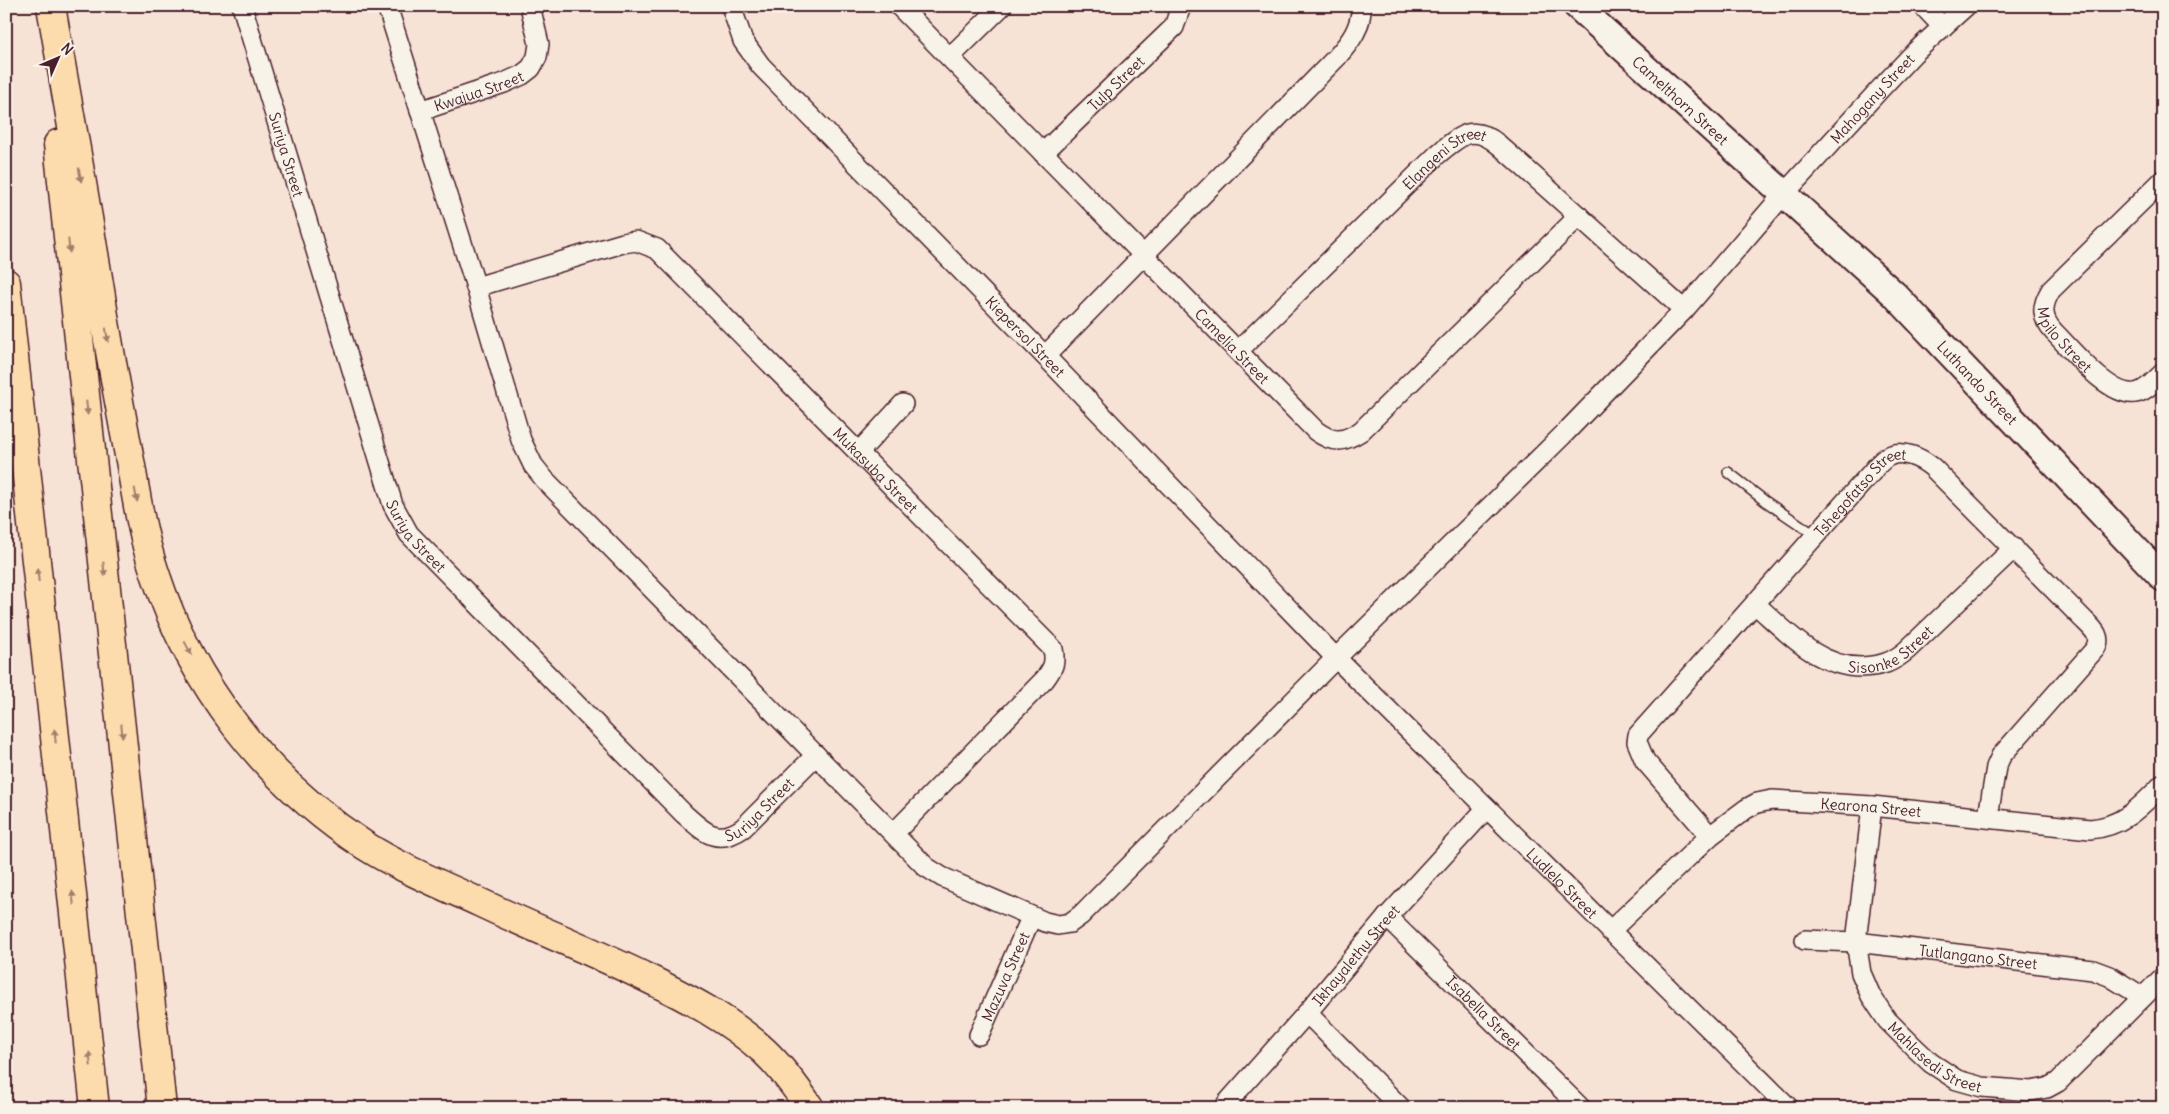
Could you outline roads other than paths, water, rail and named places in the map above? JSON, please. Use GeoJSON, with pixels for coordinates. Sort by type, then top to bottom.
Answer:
{"type":"FeatureCollection","features":[{"type":"Feature","properties":{"kind":"highway"},"geometry":{"type":"LineString","coordinates":[[43,6],[162,1108]]}},
{"type":"Feature","properties":{"kind":"highway"},"geometry":{"type":"LineString","coordinates":[[52,6],[116,389],[144,535],[155,575],[176,626],[210,691],[248,743],[286,784],[338,827],[367,847],[432,881],[597,954],[688,998],[743,1033],[766,1052],[785,1073],[810,1108]]}},
{"type":"Feature","properties":{"kind":"highway"},"geometry":{"type":"LineString","coordinates":[[6,282],[95,1108]]}},
{"type":"Feature","properties":{"kind":"street","name":"Suriya Street"},"geometry":{"type":"LineString","coordinates":[[242,6],[394,505],[409,534],[699,828],[723,838],[733,835],[744,828],[816,755]]}},
{"type":"Feature","properties":{"kind":"street","name":"Mahogany Street"},"geometry":{"type":"LineString","coordinates":[[387,6],[476,287],[521,440],[533,465],[545,480],[926,867],[942,877],[1031,918],[1058,925],[1070,923],[1081,916],[1336,658],[1563,435],[1684,310],[1783,195],[1914,53],[1966,6]]}},
{"type":"Feature","properties":{"kind":"street","name":"Kwajua Street"},"geometry":{"type":"LineString","coordinates":[[420,111],[504,83],[522,76],[531,68],[537,57],[539,44],[530,6]]}},
{"type":"Feature","properties":{"kind":"street","name":"Kiepersol Street"},"geometry":{"type":"LineString","coordinates":[[732,6],[743,40],[761,66],[1045,356],[1336,658]]}},
{"type":"Feature","properties":{"kind":"street","name":"Camelia Street"},"geometry":{"type":"LineString","coordinates":[[899,6],[1316,431],[1326,438],[1339,440],[1351,438],[1362,431],[1579,216]]}},
{"type":"Feature","properties":{"kind":"street"},"geometry":{"type":"LineString","coordinates":[[950,57],[1002,6]]}},
{"type":"Feature","properties":{"kind":"street","name":"Tulp Street"},"geometry":{"type":"LineString","coordinates":[[1043,153],[1174,27],[1181,6]]}},
{"type":"Feature","properties":{"kind":"street"},"geometry":{"type":"LineString","coordinates":[[1045,356],[1337,58],[1358,27],[1362,15],[1361,6]]}},
{"type":"Feature","properties":{"kind":"street","name":"Camelthorn Street"},"geometry":{"type":"LineString","coordinates":[[1577,6],[1783,195]]}},
{"type":"Feature","properties":{"kind":"street"},"geometry":{"type":"LineString","coordinates":[[1923,6],[1943,27]]}},
{"type":"Feature","properties":{"kind":"street","name":"Elangeni Street"},"geometry":{"type":"LineString","coordinates":[[1238,351],[1438,154],[1462,136],[1477,133],[1492,140],[1684,310]]}},
{"type":"Feature","properties":{"kind":"street","name":"Mpilo Street"},"geometry":{"type":"LineString","coordinates":[[2163,180],[2051,290],[2044,305],[2043,314],[2050,328],[2114,388],[2129,393],[2138,393],[2163,373]]}},
{"type":"Feature","properties":{"kind":"street","name":"Luthando Street"},"geometry":{"type":"LineString","coordinates":[[1783,195],[1860,261],[1894,294],[2159,568]]}},
{"type":"Feature","properties":{"kind":"street","name":"Mukasuba Street"},"geometry":{"type":"LineString","coordinates":[[476,287],[623,243],[636,241],[646,243],[656,249],[1053,649],[1055,659],[1053,668],[1045,679],[894,833]]}},
{"type":"Feature","properties":{"kind":"street"},"geometry":{"type":"LineString","coordinates":[[859,452],[903,404]]}},
{"type":"Feature","properties":{"kind":"street","name":"Tshegofatso Street"},"geometry":{"type":"LineString","coordinates":[[1710,836],[1646,761],[1637,742],[1643,728],[1882,460],[1896,454],[1924,461],[2014,548],[2092,628],[2098,640],[2091,654],[2001,756],[1996,767],[1988,817]]}},
{"type":"Feature","properties":{"kind":"street","name":"Sisonke Street"},"geometry":{"type":"LineString","coordinates":[[1755,604],[1805,647],[1826,661],[1852,666],[1885,665],[1907,650],[2014,548]]}},
{"type":"Feature","properties":{"kind":"street","name":"Ludlelo Street"},"geometry":{"type":"LineString","coordinates":[[1336,658],[1789,1108]]}},
{"type":"Feature","properties":{"kind":"street","name":"Kearona Street"},"geometry":{"type":"LineString","coordinates":[[1610,931],[1710,836],[1746,808],[1757,803],[1772,800],[1872,806],[2090,829],[2105,827],[2122,821],[2135,812],[2163,784]]}},
{"type":"Feature","properties":{"kind":"street","name":"Mahlasedi Street"},"geometry":{"type":"LineString","coordinates":[[1872,806],[1856,942],[1861,973],[1871,996],[1887,1020],[1930,1063],[1957,1080],[1982,1087],[2031,1091],[2047,1088],[2058,1082],[2163,977]]}},
{"type":"Feature","properties":{"kind":"street","name":"Ikhayalethu Street"},"geometry":{"type":"LineString","coordinates":[[1227,1103],[1307,1013],[1387,917],[1486,808]]}},
{"type":"Feature","properties":{"kind":"street","name":"Isabella Street"},"geometry":{"type":"LineString","coordinates":[[1387,917],[1581,1108]]}},
{"type":"Feature","properties":{"kind":"street","name":"Mazuva Street"},"geometry":{"type":"LineString","coordinates":[[979,1035],[1031,918]]}},
{"type":"Feature","properties":{"kind":"street","name":"Tutlangano Street"},"geometry":{"type":"LineString","coordinates":[[1805,940],[1856,942],[2094,970],[2109,976],[2143,997]]}},
{"type":"Feature","properties":{"kind":"street"},"geometry":{"type":"LineString","coordinates":[[1307,1013],[1401,1108]]}},
{"type":"Feature","properties":{"kind":"lane"},"geometry":{"type":"LineString","coordinates":[[1728,472],[1764,501],[1815,535]]}}]}
